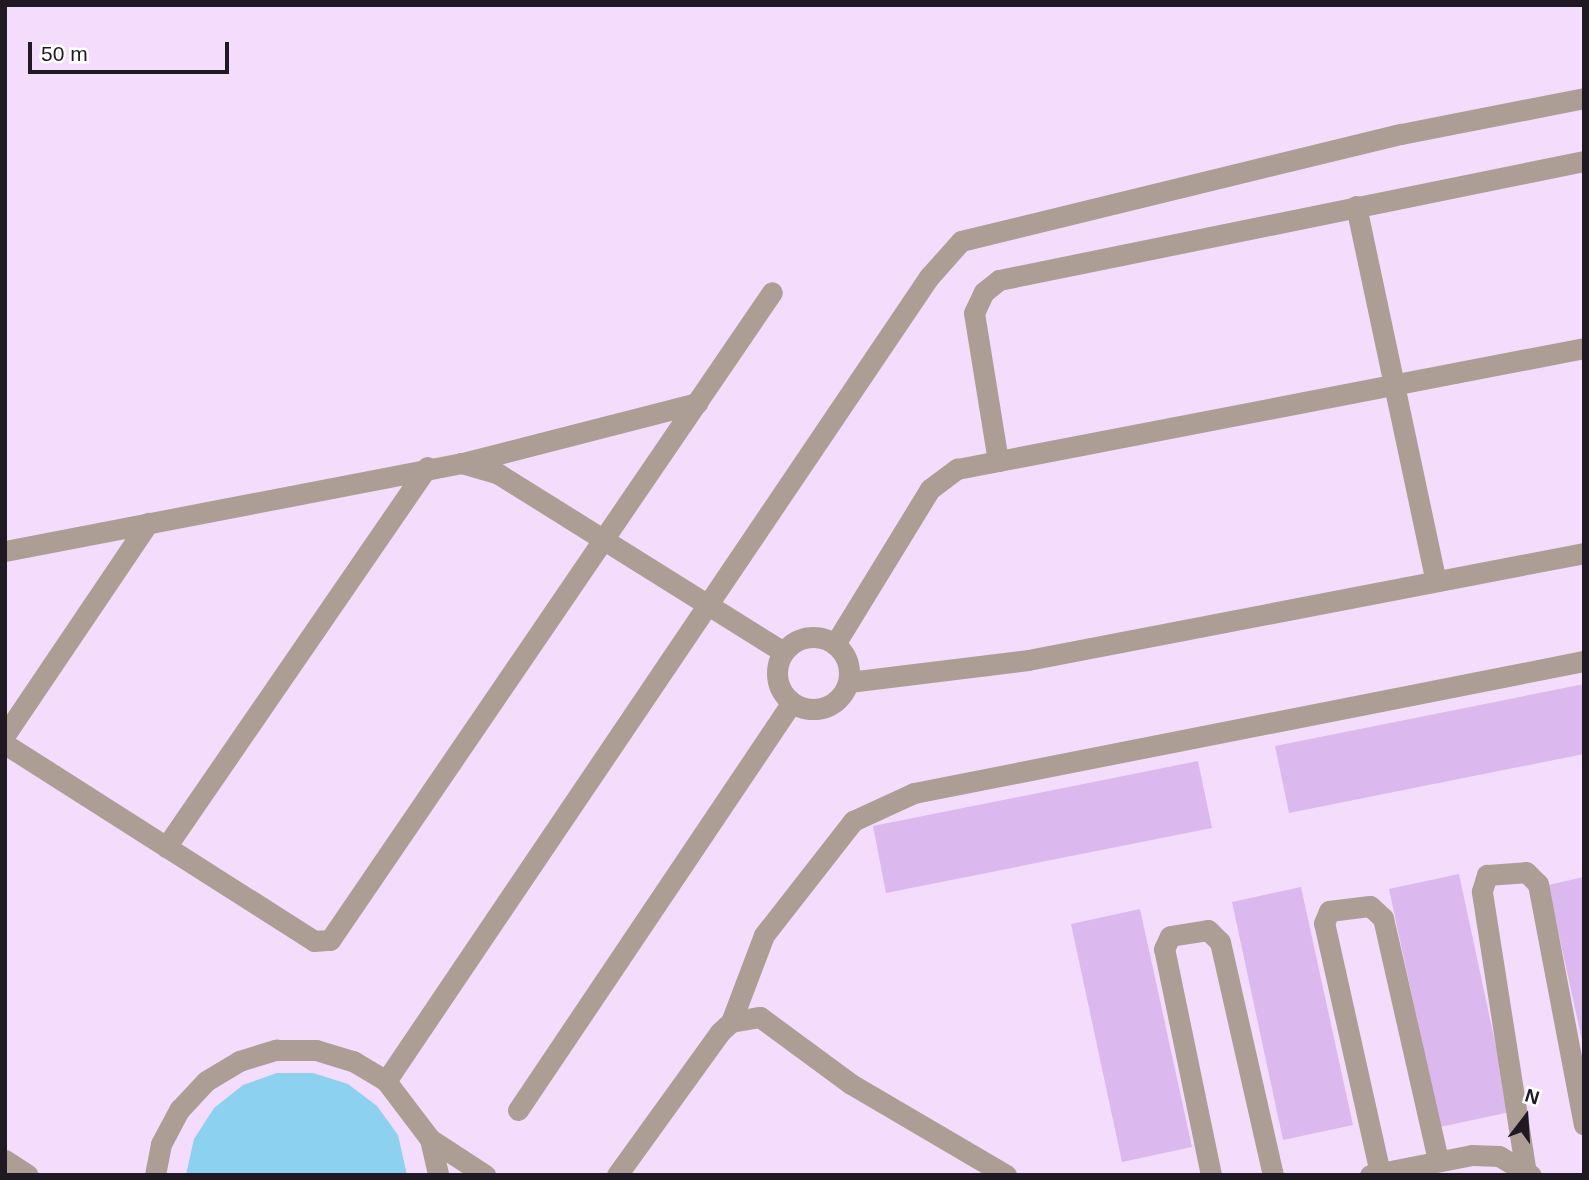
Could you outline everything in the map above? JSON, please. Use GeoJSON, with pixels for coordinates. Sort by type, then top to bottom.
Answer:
{"type":"FeatureCollection","features":[{"type":"Feature","properties":{"kind":"street"},"geometry":{"type":"LineString","coordinates":[[386,1081],[711,608],[929,277],[961,241],[1401,134],[1584,98]]}},
{"type":"Feature","properties":{"kind":"street"},"geometry":{"type":"LineString","coordinates":[[998,461],[974,313],[984,292],[999,280],[1584,161]]}},
{"type":"Feature","properties":{"kind":"street"},"geometry":{"type":"LineString","coordinates":[[1356,206],[1389,386],[1436,581]]}},
{"type":"Feature","properties":{"kind":"street"},"geometry":{"type":"LineString","coordinates":[[5,744],[314,941],[330,940],[772,292]]}},
{"type":"Feature","properties":{"kind":"street"},"geometry":{"type":"LineString","coordinates":[[835,644],[930,489],[957,469],[1584,348]]}},
{"type":"Feature","properties":{"kind":"street"},"geometry":{"type":"LineString","coordinates":[[5,551],[427,467],[461,463],[697,403]]}},
{"type":"Feature","properties":{"kind":"street"},"geometry":{"type":"LineString","coordinates":[[461,463],[497,473],[603,542],[783,652]]}},
{"type":"Feature","properties":{"kind":"street"},"geometry":{"type":"LineString","coordinates":[[166,846],[427,467]]}},
{"type":"Feature","properties":{"kind":"street"},"geometry":{"type":"LineString","coordinates":[[5,735],[148,523]]}},
{"type":"Feature","properties":{"kind":"street"},"geometry":{"type":"LineString","coordinates":[[849,682],[1028,660],[1584,553]]}},
{"type":"Feature","properties":{"kind":"street"},"geometry":{"type":"LineString","coordinates":[[807,638],[835,644],[844,655],[849,682],[837,700],[819,710],[792,703],[777,679],[783,652],[807,638]]}},
{"type":"Feature","properties":{"kind":"street"},"geometry":{"type":"LineString","coordinates":[[617,1175],[731,1022],[764,936],[853,821],[914,793],[1584,661]]}},
{"type":"Feature","properties":{"kind":"street"},"geometry":{"type":"LineString","coordinates":[[517,1110],[792,703]]}},
{"type":"Feature","properties":{"kind":"street"},"geometry":{"type":"LineString","coordinates":[[1528,1171],[1482,891],[1487,876],[1526,872],[1538,884],[1584,1125]]}},
{"type":"Feature","properties":{"kind":"street"},"geometry":{"type":"LineString","coordinates":[[1438,1161],[1383,918],[1370,906],[1329,911],[1324,923],[1375,1174],[1438,1161],[1499,1156],[1528,1171]]}},
{"type":"Feature","properties":{"kind":"street"},"geometry":{"type":"LineString","coordinates":[[1211,1175],[1164,949],[1170,936],[1208,930],[1220,942],[1273,1175]]}},
{"type":"Feature","properties":{"kind":"street"},"geometry":{"type":"LineString","coordinates":[[731,1022],[761,1017],[851,1084],[1006,1175]]}},
{"type":"Feature","properties":{"kind":"street"},"geometry":{"type":"LineString","coordinates":[[155,1175],[161,1144],[180,1109],[206,1081],[239,1061],[276,1051],[316,1050],[353,1061],[386,1081],[430,1139],[485,1175]]}},
{"type":"Feature","properties":{"kind":"street"},"geometry":{"type":"LineString","coordinates":[[430,1139],[438,1175]]}},
{"type":"Feature","properties":{"kind":"street"},"geometry":{"type":"LineString","coordinates":[[5,1160],[28,1175]]}},
{"type":"Feature","properties":{"kind":"water"},"geometry":{"type":"Polygon","coordinates":[[[277,1073],[313,1073],[348,1084],[377,1106],[398,1135],[407,1175],[186,1175],[194,1139],[214,1108],[243,1085],[277,1073]]]}},
{"type":"Feature","properties":{"kind":"building"},"geometry":{"type":"Polygon","coordinates":[[[1584,684],[1584,754],[1289,813],[1275,746],[1584,684]]]}},
{"type":"Feature","properties":{"kind":"building"},"geometry":{"type":"Polygon","coordinates":[[[1198,761],[1212,828],[886,893],[873,826],[1198,761]]]}},
{"type":"Feature","properties":{"kind":"building"},"geometry":{"type":"Polygon","coordinates":[[[1459,874],[1510,1112],[1440,1127],[1389,889],[1459,874]]]}},
{"type":"Feature","properties":{"kind":"building"},"geometry":{"type":"Polygon","coordinates":[[[1584,877],[1584,1045],[1583,1045],[1548,885],[1584,877]]]}},
{"type":"Feature","properties":{"kind":"building"},"geometry":{"type":"Polygon","coordinates":[[[1301,887],[1353,1125],[1283,1140],[1232,902],[1301,887]]]}},
{"type":"Feature","properties":{"kind":"building"},"geometry":{"type":"Polygon","coordinates":[[[1140,909],[1192,1147],[1122,1162],[1071,924],[1140,909]]]}}]}
